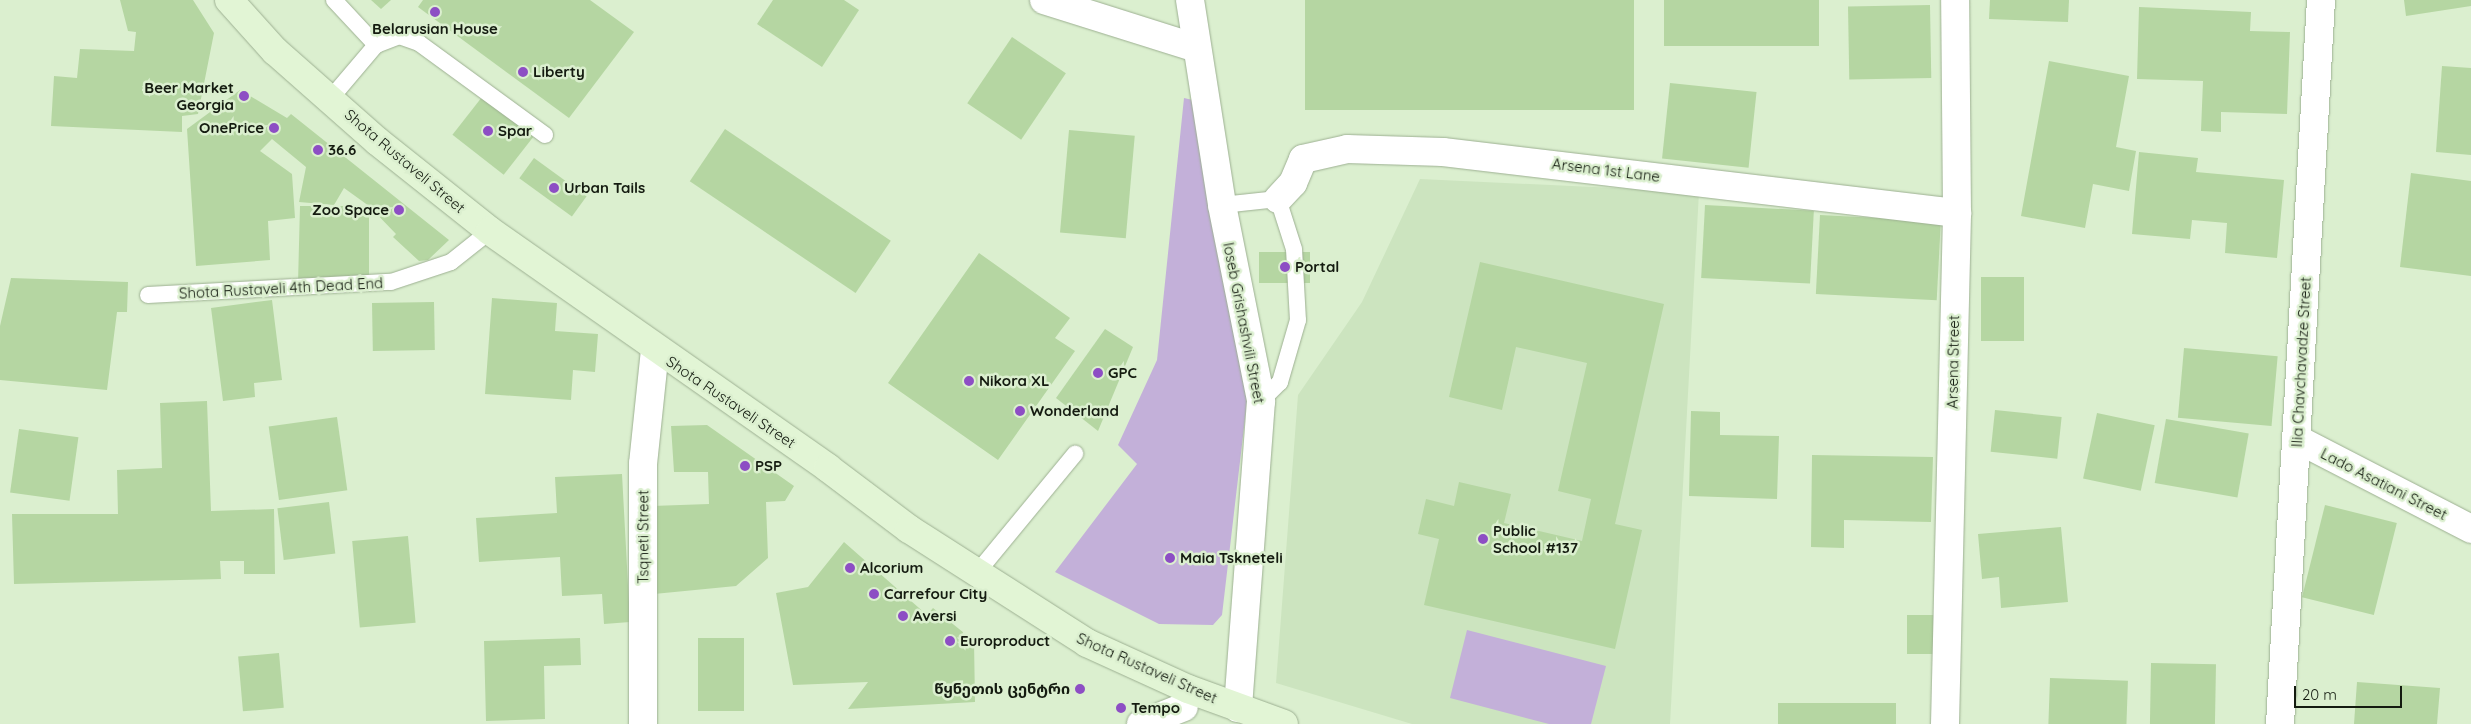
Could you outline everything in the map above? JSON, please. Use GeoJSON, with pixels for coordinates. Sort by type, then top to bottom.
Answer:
{"type":"FeatureCollection","features":[{"type":"Feature","properties":{"kind":"main road","name":"Shota Rustaveli Street"},"geometry":{"type":"LineString","coordinates":[[229,0],[275,51],[331,98],[377,141],[490,231],[655,350],[976,574],[1185,707],[1238,708],[1284,724]]}},
{"type":"Feature","properties":{"kind":"street"},"geometry":{"type":"LineString","coordinates":[[1044,0],[1196,48]]}},
{"type":"Feature","properties":{"kind":"street","name":"Ioseb Grishashvili Street"},"geometry":{"type":"LineString","coordinates":[[1190,0],[1222,205],[1261,401],[1238,708]]}},
{"type":"Feature","properties":{"kind":"street","name":"Arsena Street"},"geometry":{"type":"LineString","coordinates":[[1944,724],[1957,213],[1955,0]]}},
{"type":"Feature","properties":{"kind":"street","name":"Ilia Chavchavadze Street"},"geometry":{"type":"LineString","coordinates":[[2280,724],[2321,0]]}},
{"type":"Feature","properties":{"kind":"street","name":"Arsena 1st Lane"},"geometry":{"type":"LineString","coordinates":[[1278,199],[1293,183],[1303,159],[1347,149],[1462,154],[1957,213]]}},
{"type":"Feature","properties":{"kind":"street","name":"Tsqneti Street"},"geometry":{"type":"LineString","coordinates":[[644,724],[643,464],[655,350]]}},
{"type":"Feature","properties":{"kind":"street","name":"Lado Asatiani Street"},"geometry":{"type":"LineString","coordinates":[[2297,439],[2471,529]]}},
{"type":"Feature","properties":{"kind":"street"},"geometry":{"type":"LineString","coordinates":[[1141,724],[1185,707]]}},
{"type":"Feature","properties":{"kind":"lane"},"geometry":{"type":"LineString","coordinates":[[334,0],[376,45]]}},
{"type":"Feature","properties":{"kind":"lane"},"geometry":{"type":"LineString","coordinates":[[331,98],[376,45],[399,36],[419,44],[545,135]]}},
{"type":"Feature","properties":{"kind":"lane"},"geometry":{"type":"LineString","coordinates":[[1222,205],[1278,199],[1294,249],[1298,320],[1280,382],[1261,401]]}},
{"type":"Feature","properties":{"kind":"lane","name":"Shota Rustaveli 4th Dead End"},"geometry":{"type":"LineString","coordinates":[[148,295],[391,282],[451,262],[490,231]]}},
{"type":"Feature","properties":{"kind":"lane"},"geometry":{"type":"LineString","coordinates":[[976,574],[1075,454]]}},
{"type":"Feature","properties":{"kind":"shaded area"},"geometry":{"type":"Polygon","coordinates":[[[1184,98],[1197,101],[1247,402],[1222,615],[1213,625],[1159,624],[1055,572],[1137,464],[1118,445],[1157,360],[1184,98]]]}},
{"type":"Feature","properties":{"kind":"shaded area","name":"Public School #137"},"geometry":{"type":"Polygon","coordinates":[[[1420,179],[1699,192],[1670,724],[1412,724],[1276,683],[1298,395],[1362,302],[1420,179]]]}},
{"type":"Feature","properties":{"kind":"shaded area"},"geometry":{"type":"Polygon","coordinates":[[[1467,630],[1606,666],[1591,724],[1549,724],[1450,698],[1467,630]]]}},
{"type":"Feature","properties":{"kind":"building"},"geometry":{"type":"Polygon","coordinates":[[[120,0],[193,0],[214,33],[198,114],[182,116],[182,132],[51,126],[54,76],[77,78],[80,49],[134,51],[136,32],[128,31],[120,0]]]}},
{"type":"Feature","properties":{"kind":"building"},"geometry":{"type":"Polygon","coordinates":[[[371,0],[391,0],[381,9],[371,0]]]}},
{"type":"Feature","properties":{"kind":"building"},"geometry":{"type":"Polygon","coordinates":[[[423,0],[590,0],[634,32],[569,118],[418,7],[423,0]]]}},
{"type":"Feature","properties":{"kind":"building"},"geometry":{"type":"Polygon","coordinates":[[[773,0],[844,0],[859,10],[822,67],[757,24],[773,0]]]}},
{"type":"Feature","properties":{"kind":"building"},"geometry":{"type":"Polygon","coordinates":[[[1305,0],[1634,0],[1634,110],[1305,110],[1305,0]]]}},
{"type":"Feature","properties":{"kind":"building"},"geometry":{"type":"Polygon","coordinates":[[[1664,0],[1819,0],[1819,46],[1664,46],[1664,0]]]}},
{"type":"Feature","properties":{"kind":"building"},"geometry":{"type":"Polygon","coordinates":[[[1990,0],[2069,0],[2068,22],[1989,19],[1990,0]]]}},
{"type":"Feature","properties":{"kind":"building"},"geometry":{"type":"Polygon","coordinates":[[[2404,0],[2471,0],[2471,6],[2406,16],[2404,0]]]}},
{"type":"Feature","properties":{"kind":"building"},"geometry":{"type":"Polygon","coordinates":[[[1930,5],[1931,78],[1849,79],[1848,6],[1930,5]]]}},
{"type":"Feature","properties":{"kind":"building"},"geometry":{"type":"Polygon","coordinates":[[[2139,7],[2251,12],[2250,31],[2290,32],[2287,114],[2221,112],[2221,132],[2201,131],[2203,81],[2137,79],[2139,7]]]}},
{"type":"Feature","properties":{"kind":"building"},"geometry":{"type":"Polygon","coordinates":[[[1012,37],[1066,73],[1021,140],[967,103],[1012,37]]]}},
{"type":"Feature","properties":{"kind":"building"},"geometry":{"type":"Polygon","coordinates":[[[2049,61],[2129,76],[2116,147],[2136,151],[2129,191],[2093,184],[2085,228],[2021,216],[2049,61]]]}},
{"type":"Feature","properties":{"kind":"building"},"geometry":{"type":"Polygon","coordinates":[[[2442,66],[2471,68],[2471,155],[2436,152],[2442,66]]]}},
{"type":"Feature","properties":{"kind":"building"},"geometry":{"type":"Polygon","coordinates":[[[1670,83],[1757,92],[1749,168],[1662,159],[1670,83]]]}},
{"type":"Feature","properties":{"kind":"building"},"geometry":{"type":"Polygon","coordinates":[[[240,90],[287,118],[291,114],[449,240],[428,260],[419,261],[393,237],[396,234],[369,206],[344,188],[334,205],[299,202],[306,167],[272,139],[260,151],[292,174],[295,218],[268,221],[270,260],[196,266],[187,129],[240,90]]]}},
{"type":"Feature","properties":{"kind":"building"},"geometry":{"type":"Polygon","coordinates":[[[482,97],[533,137],[504,175],[452,135],[482,97]]]}},
{"type":"Feature","properties":{"kind":"building"},"geometry":{"type":"Polygon","coordinates":[[[725,129],[891,241],[856,293],[690,181],[725,129]]]}},
{"type":"Feature","properties":{"kind":"building"},"geometry":{"type":"Polygon","coordinates":[[[1069,130],[1135,136],[1126,238],[1060,233],[1069,130]]]}},
{"type":"Feature","properties":{"kind":"building"},"geometry":{"type":"Polygon","coordinates":[[[2139,152],[2198,158],[2196,172],[2284,180],[2277,258],[2225,253],[2227,223],[2192,220],[2190,239],[2132,234],[2139,152]]]}},
{"type":"Feature","properties":{"kind":"building"},"geometry":{"type":"Polygon","coordinates":[[[534,158],[587,196],[572,216],[519,178],[534,158]]]}},
{"type":"Feature","properties":{"kind":"building"},"geometry":{"type":"Polygon","coordinates":[[[2411,173],[2471,181],[2471,276],[2400,267],[2411,173]]]}},
{"type":"Feature","properties":{"kind":"building"},"geometry":{"type":"Polygon","coordinates":[[[1705,205],[1814,211],[1810,284],[1701,278],[1705,205]]]}},
{"type":"Feature","properties":{"kind":"building"},"geometry":{"type":"Polygon","coordinates":[[[300,206],[369,206],[369,276],[298,283],[300,206]]]}},
{"type":"Feature","properties":{"kind":"building"},"geometry":{"type":"Polygon","coordinates":[[[1820,215],[1941,221],[1937,300],[1816,294],[1820,215]]]}},
{"type":"Feature","properties":{"kind":"building","name":"Portal"},"geometry":{"type":"Polygon","coordinates":[[[1259,252],[1310,252],[1310,283],[1259,283],[1259,252]]]}},
{"type":"Feature","properties":{"kind":"building"},"geometry":{"type":"Polygon","coordinates":[[[979,253],[1070,318],[1055,338],[1075,351],[998,460],[888,383],[979,253]]]}},
{"type":"Feature","properties":{"kind":"building"},"geometry":{"type":"Polygon","coordinates":[[[1480,262],[1664,304],[1615,524],[1642,530],[1615,649],[1424,605],[1439,539],[1418,534],[1426,499],[1454,506],[1459,482],[1511,494],[1504,523],[1582,541],[1591,499],[1558,491],[1587,363],[1516,347],[1502,410],[1449,397],[1480,262]]]}},
{"type":"Feature","properties":{"kind":"building"},"geometry":{"type":"Polygon","coordinates":[[[1981,277],[2024,277],[2024,341],[1981,341],[1981,277]]]}},
{"type":"Feature","properties":{"kind":"building"},"geometry":{"type":"Polygon","coordinates":[[[11,278],[128,282],[127,312],[117,312],[107,390],[0,380],[0,326],[11,278]]]}},
{"type":"Feature","properties":{"kind":"building"},"geometry":{"type":"Polygon","coordinates":[[[492,298],[557,303],[555,331],[598,334],[595,372],[573,370],[571,400],[485,394],[492,298]]]}},
{"type":"Feature","properties":{"kind":"building"},"geometry":{"type":"Polygon","coordinates":[[[272,300],[282,380],[254,383],[255,397],[223,401],[211,308],[272,300]]]}},
{"type":"Feature","properties":{"kind":"building"},"geometry":{"type":"Polygon","coordinates":[[[434,302],[435,350],[373,351],[372,303],[434,302]]]}},
{"type":"Feature","properties":{"kind":"building","name":"GPC"},"geometry":{"type":"Polygon","coordinates":[[[1105,329],[1133,347],[1098,431],[1056,398],[1105,329]]]}},
{"type":"Feature","properties":{"kind":"building"},"geometry":{"type":"Polygon","coordinates":[[[2184,348],[2278,356],[2272,426],[2178,418],[2184,348]]]}},
{"type":"Feature","properties":{"kind":"building"},"geometry":{"type":"Polygon","coordinates":[[[207,401],[211,511],[274,509],[275,574],[244,574],[244,561],[220,561],[221,579],[14,584],[12,514],[118,514],[117,470],[162,468],[160,403],[207,401]]]}},
{"type":"Feature","properties":{"kind":"building"},"geometry":{"type":"Polygon","coordinates":[[[1995,410],[2062,417],[2057,459],[1991,452],[1995,410]]]}},
{"type":"Feature","properties":{"kind":"building"},"geometry":{"type":"Polygon","coordinates":[[[1691,411],[1720,412],[1720,435],[1779,436],[1777,499],[1689,496],[1691,411]]]}},
{"type":"Feature","properties":{"kind":"building"},"geometry":{"type":"Polygon","coordinates":[[[2097,413],[2155,425],[2141,491],[2083,479],[2097,413]]]}},
{"type":"Feature","properties":{"kind":"building"},"geometry":{"type":"Polygon","coordinates":[[[337,417],[347,490],[279,500],[269,427],[337,417]]]}},
{"type":"Feature","properties":{"kind":"building"},"geometry":{"type":"Polygon","coordinates":[[[2166,419],[2249,434],[2237,498],[2155,483],[2166,419]]]}},
{"type":"Feature","properties":{"kind":"building"},"geometry":{"type":"Polygon","coordinates":[[[707,425],[794,486],[785,501],[766,502],[768,558],[736,586],[654,594],[652,506],[709,504],[708,472],[674,472],[671,426],[707,425]]]}},
{"type":"Feature","properties":{"kind":"building"},"geometry":{"type":"Polygon","coordinates":[[[19,429],[78,437],[70,501],[10,492],[19,429]]]}},
{"type":"Feature","properties":{"kind":"building"},"geometry":{"type":"Polygon","coordinates":[[[1812,455],[1933,457],[1931,522],[1844,520],[1844,548],[1811,547],[1812,455]]]}},
{"type":"Feature","properties":{"kind":"building"},"geometry":{"type":"Polygon","coordinates":[[[622,474],[630,622],[604,624],[602,594],[562,596],[560,557],[479,562],[476,518],[557,513],[555,477],[622,474]]]}},
{"type":"Feature","properties":{"kind":"building"},"geometry":{"type":"Polygon","coordinates":[[[329,502],[335,554],[284,560],[277,508],[329,502]]]}},
{"type":"Feature","properties":{"kind":"building"},"geometry":{"type":"Polygon","coordinates":[[[2325,505],[2397,523],[2374,615],[2302,597],[2325,505]]]}},
{"type":"Feature","properties":{"kind":"building"},"geometry":{"type":"Polygon","coordinates":[[[2061,527],[2068,602],[2001,608],[1999,577],[1982,579],[1978,534],[2061,527]]]}},
{"type":"Feature","properties":{"kind":"building"},"geometry":{"type":"Polygon","coordinates":[[[408,536],[416,623],[360,628],[352,541],[408,536]]]}},
{"type":"Feature","properties":{"kind":"building"},"geometry":{"type":"Polygon","coordinates":[[[844,542],[927,615],[933,608],[974,641],[975,702],[848,709],[868,682],[793,685],[776,593],[808,587],[844,542]]]}},
{"type":"Feature","properties":{"kind":"building"},"geometry":{"type":"Polygon","coordinates":[[[1907,615],[1938,615],[1938,654],[1907,654],[1907,615]]]}},
{"type":"Feature","properties":{"kind":"building"},"geometry":{"type":"Polygon","coordinates":[[[580,638],[581,665],[544,666],[545,719],[486,721],[484,641],[580,638]]]}},
{"type":"Feature","properties":{"kind":"building"},"geometry":{"type":"Polygon","coordinates":[[[698,638],[744,638],[744,711],[698,711],[698,638]]]}},
{"type":"Feature","properties":{"kind":"building"},"geometry":{"type":"Polygon","coordinates":[[[279,653],[284,708],[243,711],[238,657],[279,653]]]}},
{"type":"Feature","properties":{"kind":"building"},"geometry":{"type":"Polygon","coordinates":[[[2151,663],[2216,664],[2215,724],[2150,724],[2151,663]]]}},
{"type":"Feature","properties":{"kind":"building"},"geometry":{"type":"Polygon","coordinates":[[[2050,678],[2128,681],[2126,724],[2048,724],[2050,678]]]}},
{"type":"Feature","properties":{"kind":"building"},"geometry":{"type":"Polygon","coordinates":[[[2357,682],[2440,688],[2437,724],[2354,724],[2357,682]]]}},
{"type":"Feature","properties":{"kind":"building"},"geometry":{"type":"Polygon","coordinates":[[[1778,703],[1896,703],[1896,724],[1778,724],[1778,703]]]}},
{"type":"Feature","properties":{"kind":"place","name":"Belarusian House"},"geometry":{"type":"Point","coordinates":[435,12]}},
{"type":"Feature","properties":{"kind":"place","name":"Liberty"},"geometry":{"type":"Point","coordinates":[523,72]}},
{"type":"Feature","properties":{"kind":"place","name":"Beer Market Georgia"},"geometry":{"type":"Point","coordinates":[244,96]}},
{"type":"Feature","properties":{"kind":"place","name":"OnePrice"},"geometry":{"type":"Point","coordinates":[274,128]}},
{"type":"Feature","properties":{"kind":"place","name":"Spar"},"geometry":{"type":"Point","coordinates":[488,131]}},
{"type":"Feature","properties":{"kind":"place","name":"36.6"},"geometry":{"type":"Point","coordinates":[318,150]}},
{"type":"Feature","properties":{"kind":"place","name":"Urban Tails"},"geometry":{"type":"Point","coordinates":[554,188]}},
{"type":"Feature","properties":{"kind":"place","name":"Zoo Space"},"geometry":{"type":"Point","coordinates":[399,210]}},
{"type":"Feature","properties":{"kind":"place","name":"Portal"},"geometry":{"type":"Point","coordinates":[1285,267]}},
{"type":"Feature","properties":{"kind":"place","name":"GPC"},"geometry":{"type":"Point","coordinates":[1098,373]}},
{"type":"Feature","properties":{"kind":"place","name":"Nikora XL"},"geometry":{"type":"Point","coordinates":[969,381]}},
{"type":"Feature","properties":{"kind":"place","name":"Wonderland"},"geometry":{"type":"Point","coordinates":[1020,411]}},
{"type":"Feature","properties":{"kind":"place","name":"PSP"},"geometry":{"type":"Point","coordinates":[745,466]}},
{"type":"Feature","properties":{"kind":"place","name":"Public School #137"},"geometry":{"type":"Point","coordinates":[1483,539]}},
{"type":"Feature","properties":{"kind":"place","name":"Maia Tskneteli"},"geometry":{"type":"Point","coordinates":[1170,558]}},
{"type":"Feature","properties":{"kind":"place","name":"Alcorium"},"geometry":{"type":"Point","coordinates":[850,568]}},
{"type":"Feature","properties":{"kind":"place","name":"Carrefour City"},"geometry":{"type":"Point","coordinates":[874,594]}},
{"type":"Feature","properties":{"kind":"place","name":"Aversi"},"geometry":{"type":"Point","coordinates":[903,616]}},
{"type":"Feature","properties":{"kind":"place","name":"Europroduct"},"geometry":{"type":"Point","coordinates":[950,641]}},
{"type":"Feature","properties":{"kind":"place","name":"წყნეთის ცენტრი"},"geometry":{"type":"Point","coordinates":[1080,689]}},
{"type":"Feature","properties":{"kind":"place","name":"Tempo"},"geometry":{"type":"Point","coordinates":[1121,708]}}]}
